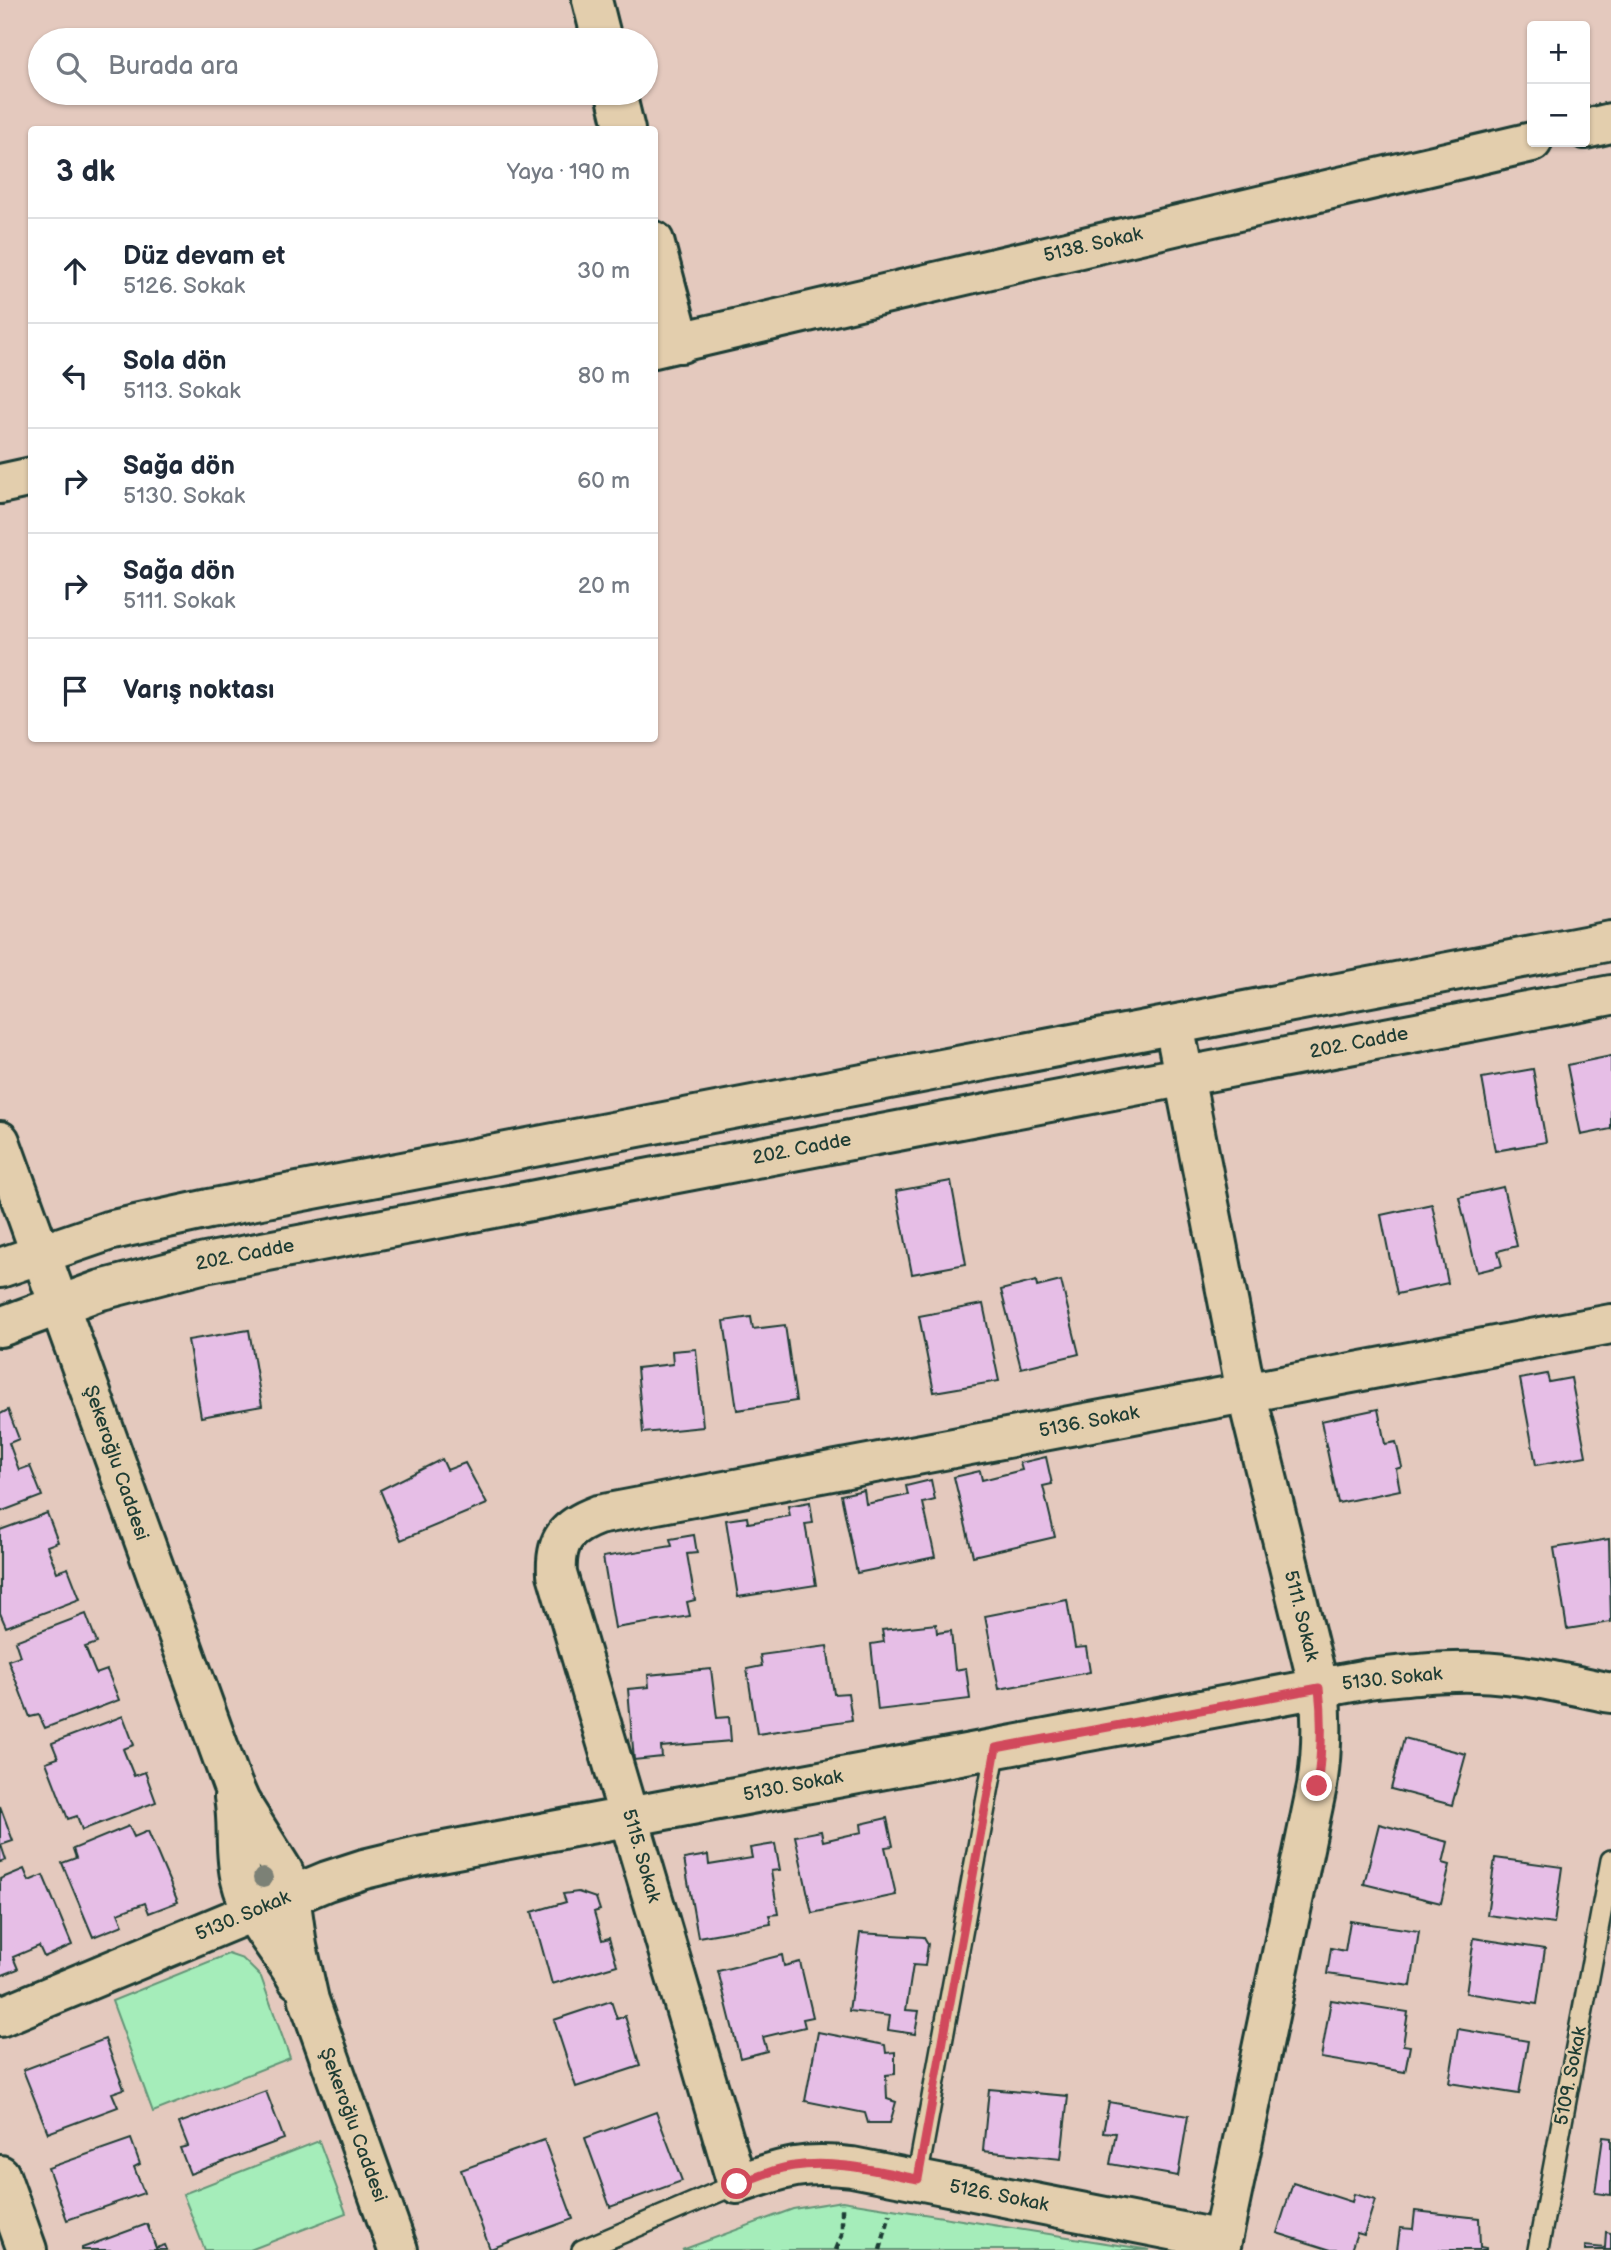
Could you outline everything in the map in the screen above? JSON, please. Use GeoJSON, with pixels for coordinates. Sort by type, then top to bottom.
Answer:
{"type":"FeatureCollection","features":[{"type":"Feature","properties":{"kind":"street"},"geometry":{"type":"LineString","coordinates":[[592,0],[599,28]]}},
{"type":"Feature","properties":{"kind":"street"},"geometry":{"type":"LineString","coordinates":[[619,105],[624,126]]}},
{"type":"Feature","properties":{"kind":"street"},"geometry":{"type":"LineString","coordinates":[[1590,128],[1611,123]]}},
{"type":"Feature","properties":{"kind":"street","name":"5138. Sokak"},"geometry":{"type":"LineString","coordinates":[[668,346],[1527,143]]}},
{"type":"Feature","properties":{"kind":"street"},"geometry":{"type":"LineString","coordinates":[[658,271],[668,346]]}},
{"type":"Feature","properties":{"kind":"street"},"geometry":{"type":"LineString","coordinates":[[0,484],[28,478]]}},
{"type":"Feature","properties":{"kind":"street"},"geometry":{"type":"LineString","coordinates":[[0,1268],[108,1231],[209,1209],[1611,942]]}},
{"type":"Feature","properties":{"kind":"street","name":"202. Cadde"},"geometry":{"type":"LineString","coordinates":[[0,1328],[113,1287],[205,1263],[1611,995]]}},
{"type":"Feature","properties":{"kind":"street","name":"5111. Sokak"},"geometry":{"type":"LineString","coordinates":[[1174,1025],[1246,1392],[1319,1688],[1322,1717],[1322,1749],[1317,1786],[1221,2245]]}},
{"type":"Feature","properties":{"kind":"street","name":"Şekeroğlu Caddesi"},"geometry":{"type":"LineString","coordinates":[[0,1141],[232,1784],[240,1802],[283,1871],[291,1895],[297,1946],[309,2000],[398,2250]]}},
{"type":"Feature","properties":{"kind":"street","name":"5136. Sokak"},"geometry":{"type":"LineString","coordinates":[[570,1530],[598,1515],[1611,1324]]}},
{"type":"Feature","properties":{"kind":"street","name":"5115. Sokak"},"geometry":{"type":"LineString","coordinates":[[570,1530],[560,1542],[556,1556],[558,1574],[737,2184]]}},
{"type":"Feature","properties":{"kind":"street","name":"5130. Sokak"},"geometry":{"type":"LineString","coordinates":[[0,2017],[291,1895],[363,1869],[418,1856],[1368,1679],[1423,1673],[1478,1672],[1539,1679],[1611,1693]]}},
{"type":"Feature","properties":{"kind":"street","name":"Şekeroğlu Caddesi"},"geometry":{"type":"LineString","coordinates":[[232,1784],[241,1882],[253,1912],[282,1953],[309,2000]]}},
{"type":"Feature","properties":{"kind":"street","name":"5126. Sokak"},"geometry":{"type":"LineString","coordinates":[[737,2184],[791,2166],[820,2163],[852,2166],[1221,2245]]}},
{"type":"Feature","properties":{"kind":"street"},"geometry":{"type":"LineString","coordinates":[[0,2175],[27,2250]]}},
{"type":"Feature","properties":{"kind":"lane"},"geometry":{"type":"LineString","coordinates":[[918,2179],[996,1748]]}},
{"type":"Feature","properties":{"kind":"lane","name":"5109. Sokak"},"geometry":{"type":"LineString","coordinates":[[1538,2250],[1611,1860]]}},
{"type":"Feature","properties":{"kind":"lane","name":"5126. Sokak"},"geometry":{"type":"LineString","coordinates":[[582,2250],[737,2184]]}},
{"type":"Feature","properties":{"kind":"path"},"geometry":{"type":"LineString","coordinates":[[836,2250],[842,2235],[842,2201]]}},
{"type":"Feature","properties":{"kind":"path"},"geometry":{"type":"LineString","coordinates":[[880,2250],[891,2208]]}},
{"type":"Feature","properties":{"kind":"green space"},"geometry":{"type":"Polygon","coordinates":[[[228,1954],[243,1959],[261,1977],[290,2058],[153,2112],[112,2001],[228,1954]]]}},
{"type":"Feature","properties":{"kind":"green space"},"geometry":{"type":"Polygon","coordinates":[[[319,2141],[346,2213],[250,2250],[205,2250],[183,2194],[319,2141]]]}},
{"type":"Feature","properties":{"kind":"green space"},"geometry":{"type":"Polygon","coordinates":[[[842,2201],[1150,2250],[682,2250],[793,2209],[842,2201]]]}},
{"type":"Feature","properties":{"kind":"building"},"geometry":{"type":"Polygon","coordinates":[[[1611,1056],[1611,1129],[1581,1135],[1567,1065],[1611,1056]]]}},
{"type":"Feature","properties":{"kind":"building"},"geometry":{"type":"Polygon","coordinates":[[[1533,1069],[1546,1142],[1495,1151],[1482,1078],[1533,1069]]]}},
{"type":"Feature","properties":{"kind":"building"},"geometry":{"type":"Polygon","coordinates":[[[951,1181],[966,1264],[912,1274],[896,1191],[951,1181]]]}},
{"type":"Feature","properties":{"kind":"building"},"geometry":{"type":"Polygon","coordinates":[[[1503,1187],[1517,1246],[1498,1251],[1502,1266],[1477,1272],[1459,1197],[1503,1187]]]}},
{"type":"Feature","properties":{"kind":"building"},"geometry":{"type":"Polygon","coordinates":[[[1432,1204],[1448,1283],[1397,1294],[1381,1215],[1432,1204]]]}},
{"type":"Feature","properties":{"kind":"building"},"geometry":{"type":"Polygon","coordinates":[[[1036,1281],[1037,1287],[1061,1281],[1079,1354],[1021,1368],[1001,1290],[1036,1281]]]}},
{"type":"Feature","properties":{"kind":"building"},"geometry":{"type":"Polygon","coordinates":[[[983,1304],[999,1381],[934,1392],[919,1316],[983,1304]]]}},
{"type":"Feature","properties":{"kind":"building"},"geometry":{"type":"Polygon","coordinates":[[[751,1317],[753,1329],[785,1325],[796,1401],[737,1410],[724,1321],[751,1317]]]}},
{"type":"Feature","properties":{"kind":"building"},"geometry":{"type":"Polygon","coordinates":[[[249,1330],[262,1406],[201,1417],[188,1340],[249,1330]]]}},
{"type":"Feature","properties":{"kind":"building"},"geometry":{"type":"Polygon","coordinates":[[[696,1349],[703,1427],[643,1433],[637,1368],[673,1364],[672,1351],[696,1349]]]}},
{"type":"Feature","properties":{"kind":"building"},"geometry":{"type":"Polygon","coordinates":[[[1547,1374],[1549,1382],[1571,1378],[1586,1456],[1536,1465],[1520,1379],[1547,1374]]]}},
{"type":"Feature","properties":{"kind":"building"},"geometry":{"type":"Polygon","coordinates":[[[1378,1409],[1385,1444],[1396,1442],[1402,1467],[1396,1469],[1400,1490],[1338,1503],[1321,1421],[1378,1409]]]}},
{"type":"Feature","properties":{"kind":"building"},"geometry":{"type":"Polygon","coordinates":[[[8,1410],[19,1439],[9,1443],[19,1470],[30,1466],[42,1496],[0,1512],[0,1414],[8,1410]]]}},
{"type":"Feature","properties":{"kind":"building"},"geometry":{"type":"Polygon","coordinates":[[[1046,1457],[1052,1484],[1043,1486],[1055,1537],[973,1556],[954,1477],[980,1471],[982,1480],[1022,1470],[1020,1463],[1046,1457]]]}},
{"type":"Feature","properties":{"kind":"building"},"geometry":{"type":"Polygon","coordinates":[[[442,1459],[447,1470],[465,1463],[487,1504],[401,1540],[380,1490],[442,1459]]]}},
{"type":"Feature","properties":{"kind":"building"},"geometry":{"type":"Polygon","coordinates":[[[931,1480],[935,1500],[923,1503],[935,1557],[857,1573],[841,1495],[864,1490],[866,1504],[908,1495],[906,1486],[931,1480]]]}},
{"type":"Feature","properties":{"kind":"building"},"geometry":{"type":"Polygon","coordinates":[[[810,1502],[813,1523],[805,1524],[816,1585],[738,1597],[726,1520],[747,1517],[748,1523],[790,1516],[788,1506],[810,1502]]]}},
{"type":"Feature","properties":{"kind":"building"},"geometry":{"type":"Polygon","coordinates":[[[47,1513],[58,1542],[47,1546],[57,1572],[68,1568],[80,1599],[6,1627],[0,1613],[0,1530],[47,1513]]]}},
{"type":"Feature","properties":{"kind":"building"},"geometry":{"type":"Polygon","coordinates":[[[694,1535],[697,1553],[687,1554],[695,1600],[687,1602],[690,1616],[615,1628],[603,1557],[672,1546],[670,1539],[694,1535]]]}},
{"type":"Feature","properties":{"kind":"building"},"geometry":{"type":"Polygon","coordinates":[[[1609,1539],[1611,1622],[1567,1629],[1554,1548],[1609,1539]]]}},
{"type":"Feature","properties":{"kind":"building"},"geometry":{"type":"Polygon","coordinates":[[[1067,1600],[1075,1648],[1086,1647],[1090,1672],[999,1689],[985,1616],[1067,1600]]]}},
{"type":"Feature","properties":{"kind":"building"},"geometry":{"type":"Polygon","coordinates":[[[86,1614],[97,1643],[85,1647],[96,1674],[107,1670],[119,1700],[45,1728],[39,1715],[30,1717],[8,1660],[20,1656],[15,1641],[86,1614]]]}},
{"type":"Feature","properties":{"kind":"building"},"geometry":{"type":"Polygon","coordinates":[[[936,1624],[937,1633],[951,1631],[955,1670],[966,1668],[970,1699],[878,1710],[871,1644],[884,1642],[882,1630],[936,1624]]]}},
{"type":"Feature","properties":{"kind":"building"},"geometry":{"type":"Polygon","coordinates":[[[827,1646],[834,1694],[848,1693],[852,1720],[757,1734],[747,1669],[762,1666],[760,1655],[827,1646]]]}},
{"type":"Feature","properties":{"kind":"building"},"geometry":{"type":"Polygon","coordinates":[[[711,1669],[717,1718],[729,1717],[731,1741],[661,1747],[662,1757],[634,1760],[628,1689],[649,1687],[648,1675],[711,1669]]]}},
{"type":"Feature","properties":{"kind":"building"},"geometry":{"type":"Polygon","coordinates":[[[123,1716],[134,1745],[123,1749],[134,1776],[145,1772],[156,1802],[82,1830],[77,1816],[68,1819],[46,1762],[58,1758],[52,1743],[123,1716]]]}},
{"type":"Feature","properties":{"kind":"building"},"geometry":{"type":"Polygon","coordinates":[[[1404,1738],[1466,1754],[1452,1805],[1391,1789],[1404,1738]]]}},
{"type":"Feature","properties":{"kind":"building"},"geometry":{"type":"Polygon","coordinates":[[[0,1806],[13,1841],[1,1845],[6,1860],[0,1862],[0,1806]]]}},
{"type":"Feature","properties":{"kind":"building"},"geometry":{"type":"Polygon","coordinates":[[[887,1818],[893,1846],[885,1847],[896,1895],[812,1913],[795,1836],[821,1831],[823,1841],[862,1832],[861,1824],[887,1818]]]}},
{"type":"Feature","properties":{"kind":"building"},"geometry":{"type":"Polygon","coordinates":[[[1379,1824],[1448,1842],[1443,1863],[1450,1865],[1441,1903],[1364,1884],[1379,1824]]]}},
{"type":"Feature","properties":{"kind":"building"},"geometry":{"type":"Polygon","coordinates":[[[129,1826],[134,1837],[148,1831],[178,1902],[149,1913],[145,1903],[118,1913],[123,1925],[93,1937],[62,1863],[76,1858],[73,1849],[129,1826]]]}},
{"type":"Feature","properties":{"kind":"building"},"geometry":{"type":"Polygon","coordinates":[[[775,1844],[780,1870],[771,1871],[778,1914],[769,1915],[771,1924],[698,1937],[684,1859],[708,1855],[709,1865],[752,1858],[750,1848],[775,1844]]]}},
{"type":"Feature","properties":{"kind":"building"},"geometry":{"type":"Polygon","coordinates":[[[1495,1858],[1562,1867],[1554,1924],[1487,1915],[1495,1858]]]}},
{"type":"Feature","properties":{"kind":"building"},"geometry":{"type":"Polygon","coordinates":[[[24,1869],[29,1881],[43,1875],[72,1945],[44,1957],[39,1946],[13,1957],[18,1969],[0,1976],[0,1879],[24,1869]]]}},
{"type":"Feature","properties":{"kind":"building"},"geometry":{"type":"Polygon","coordinates":[[[578,1892],[596,1898],[600,1910],[594,1912],[602,1940],[609,1938],[617,1965],[552,1984],[532,1912],[566,1902],[563,1894],[578,1892]]]}},
{"type":"Feature","properties":{"kind":"building"},"geometry":{"type":"Polygon","coordinates":[[[1350,1921],[1419,1931],[1411,1986],[1327,1974],[1331,1948],[1345,1951],[1350,1921]]]}},
{"type":"Feature","properties":{"kind":"building"},"geometry":{"type":"Polygon","coordinates":[[[860,1933],[924,1937],[928,1944],[925,1966],[913,1965],[906,2010],[919,2011],[915,2034],[888,2030],[890,2016],[849,2011],[860,1933]]]}},
{"type":"Feature","properties":{"kind":"building"},"geometry":{"type":"Polygon","coordinates":[[[1474,1938],[1545,1949],[1537,2004],[1466,1993],[1474,1938]]]}},
{"type":"Feature","properties":{"kind":"building"},"geometry":{"type":"Polygon","coordinates":[[[782,1955],[784,1966],[800,1962],[813,2017],[803,2019],[805,2027],[763,2037],[767,2051],[740,2058],[718,1971],[782,1955]]]}},
{"type":"Feature","properties":{"kind":"building"},"geometry":{"type":"Polygon","coordinates":[[[1331,2000],[1408,2012],[1403,2045],[1410,2046],[1405,2072],[1321,2058],[1331,2000]]]}},
{"type":"Feature","properties":{"kind":"building"},"geometry":{"type":"Polygon","coordinates":[[[611,2001],[617,2019],[625,2016],[640,2066],[576,2087],[554,2020],[611,2001]]]}},
{"type":"Feature","properties":{"kind":"building"},"geometry":{"type":"Polygon","coordinates":[[[1458,2029],[1528,2041],[1519,2094],[1449,2083],[1458,2029]]]}},
{"type":"Feature","properties":{"kind":"building"},"geometry":{"type":"Polygon","coordinates":[[[818,2032],[885,2045],[886,2053],[895,2052],[895,2074],[886,2075],[887,2099],[896,2102],[890,2123],[868,2123],[865,2113],[805,2101],[818,2032]]]}},
{"type":"Feature","properties":{"kind":"building"},"geometry":{"type":"Polygon","coordinates":[[[105,2039],[124,2089],[112,2093],[118,2107],[48,2133],[23,2070],[105,2039]]]}},
{"type":"Feature","properties":{"kind":"building"},"geometry":{"type":"Polygon","coordinates":[[[989,2089],[1068,2096],[1061,2159],[983,2151],[989,2089]]]}},
{"type":"Feature","properties":{"kind":"building"},"geometry":{"type":"Polygon","coordinates":[[[266,2091],[284,2139],[190,2174],[180,2148],[188,2146],[179,2123],[266,2091]]]}},
{"type":"Feature","properties":{"kind":"building"},"geometry":{"type":"Polygon","coordinates":[[[1109,2102],[1188,2116],[1178,2176],[1110,2164],[1116,2133],[1103,2132],[1109,2102]]]}},
{"type":"Feature","properties":{"kind":"building"},"geometry":{"type":"Polygon","coordinates":[[[656,2112],[682,2181],[610,2207],[585,2138],[656,2112]]]}},
{"type":"Feature","properties":{"kind":"building"},"geometry":{"type":"Polygon","coordinates":[[[1603,2137],[1611,2138],[1611,2195],[1595,2193],[1603,2137]]]}},
{"type":"Feature","properties":{"kind":"building"},"geometry":{"type":"Polygon","coordinates":[[[131,2139],[140,2164],[134,2167],[144,2193],[67,2220],[48,2168],[131,2139]]]}},
{"type":"Feature","properties":{"kind":"building"},"geometry":{"type":"Polygon","coordinates":[[[544,2140],[573,2219],[490,2249],[461,2170],[544,2140]]]}},
{"type":"Feature","properties":{"kind":"building"},"geometry":{"type":"Polygon","coordinates":[[[1293,2183],[1352,2202],[1354,2194],[1375,2200],[1364,2235],[1357,2233],[1351,2250],[1331,2250],[1277,2233],[1293,2183]]]}},
{"type":"Feature","properties":{"kind":"building"},"geometry":{"type":"Polygon","coordinates":[[[1415,2211],[1479,2218],[1480,2247],[1486,2250],[1397,2250],[1400,2228],[1413,2229],[1415,2211]]]}},
{"type":"Feature","properties":{"kind":"building"},"geometry":{"type":"Polygon","coordinates":[[[147,2224],[156,2248],[165,2245],[167,2250],[82,2250],[82,2248],[147,2224]]]}},
{"type":"Feature","properties":{"kind":"building"},"geometry":{"type":"Polygon","coordinates":[[[1606,2232],[1611,2233],[1611,2250],[1585,2250],[1585,2246],[1605,2248],[1606,2232]]]}},
{"type":"Feature","properties":{"kind":"route"},"geometry":{"type":"LineString","coordinates":[[737,2184],[791,2166],[820,2163],[852,2166],[918,2179],[996,1748],[1319,1688],[1322,1749],[1317,1786]]}}]}
